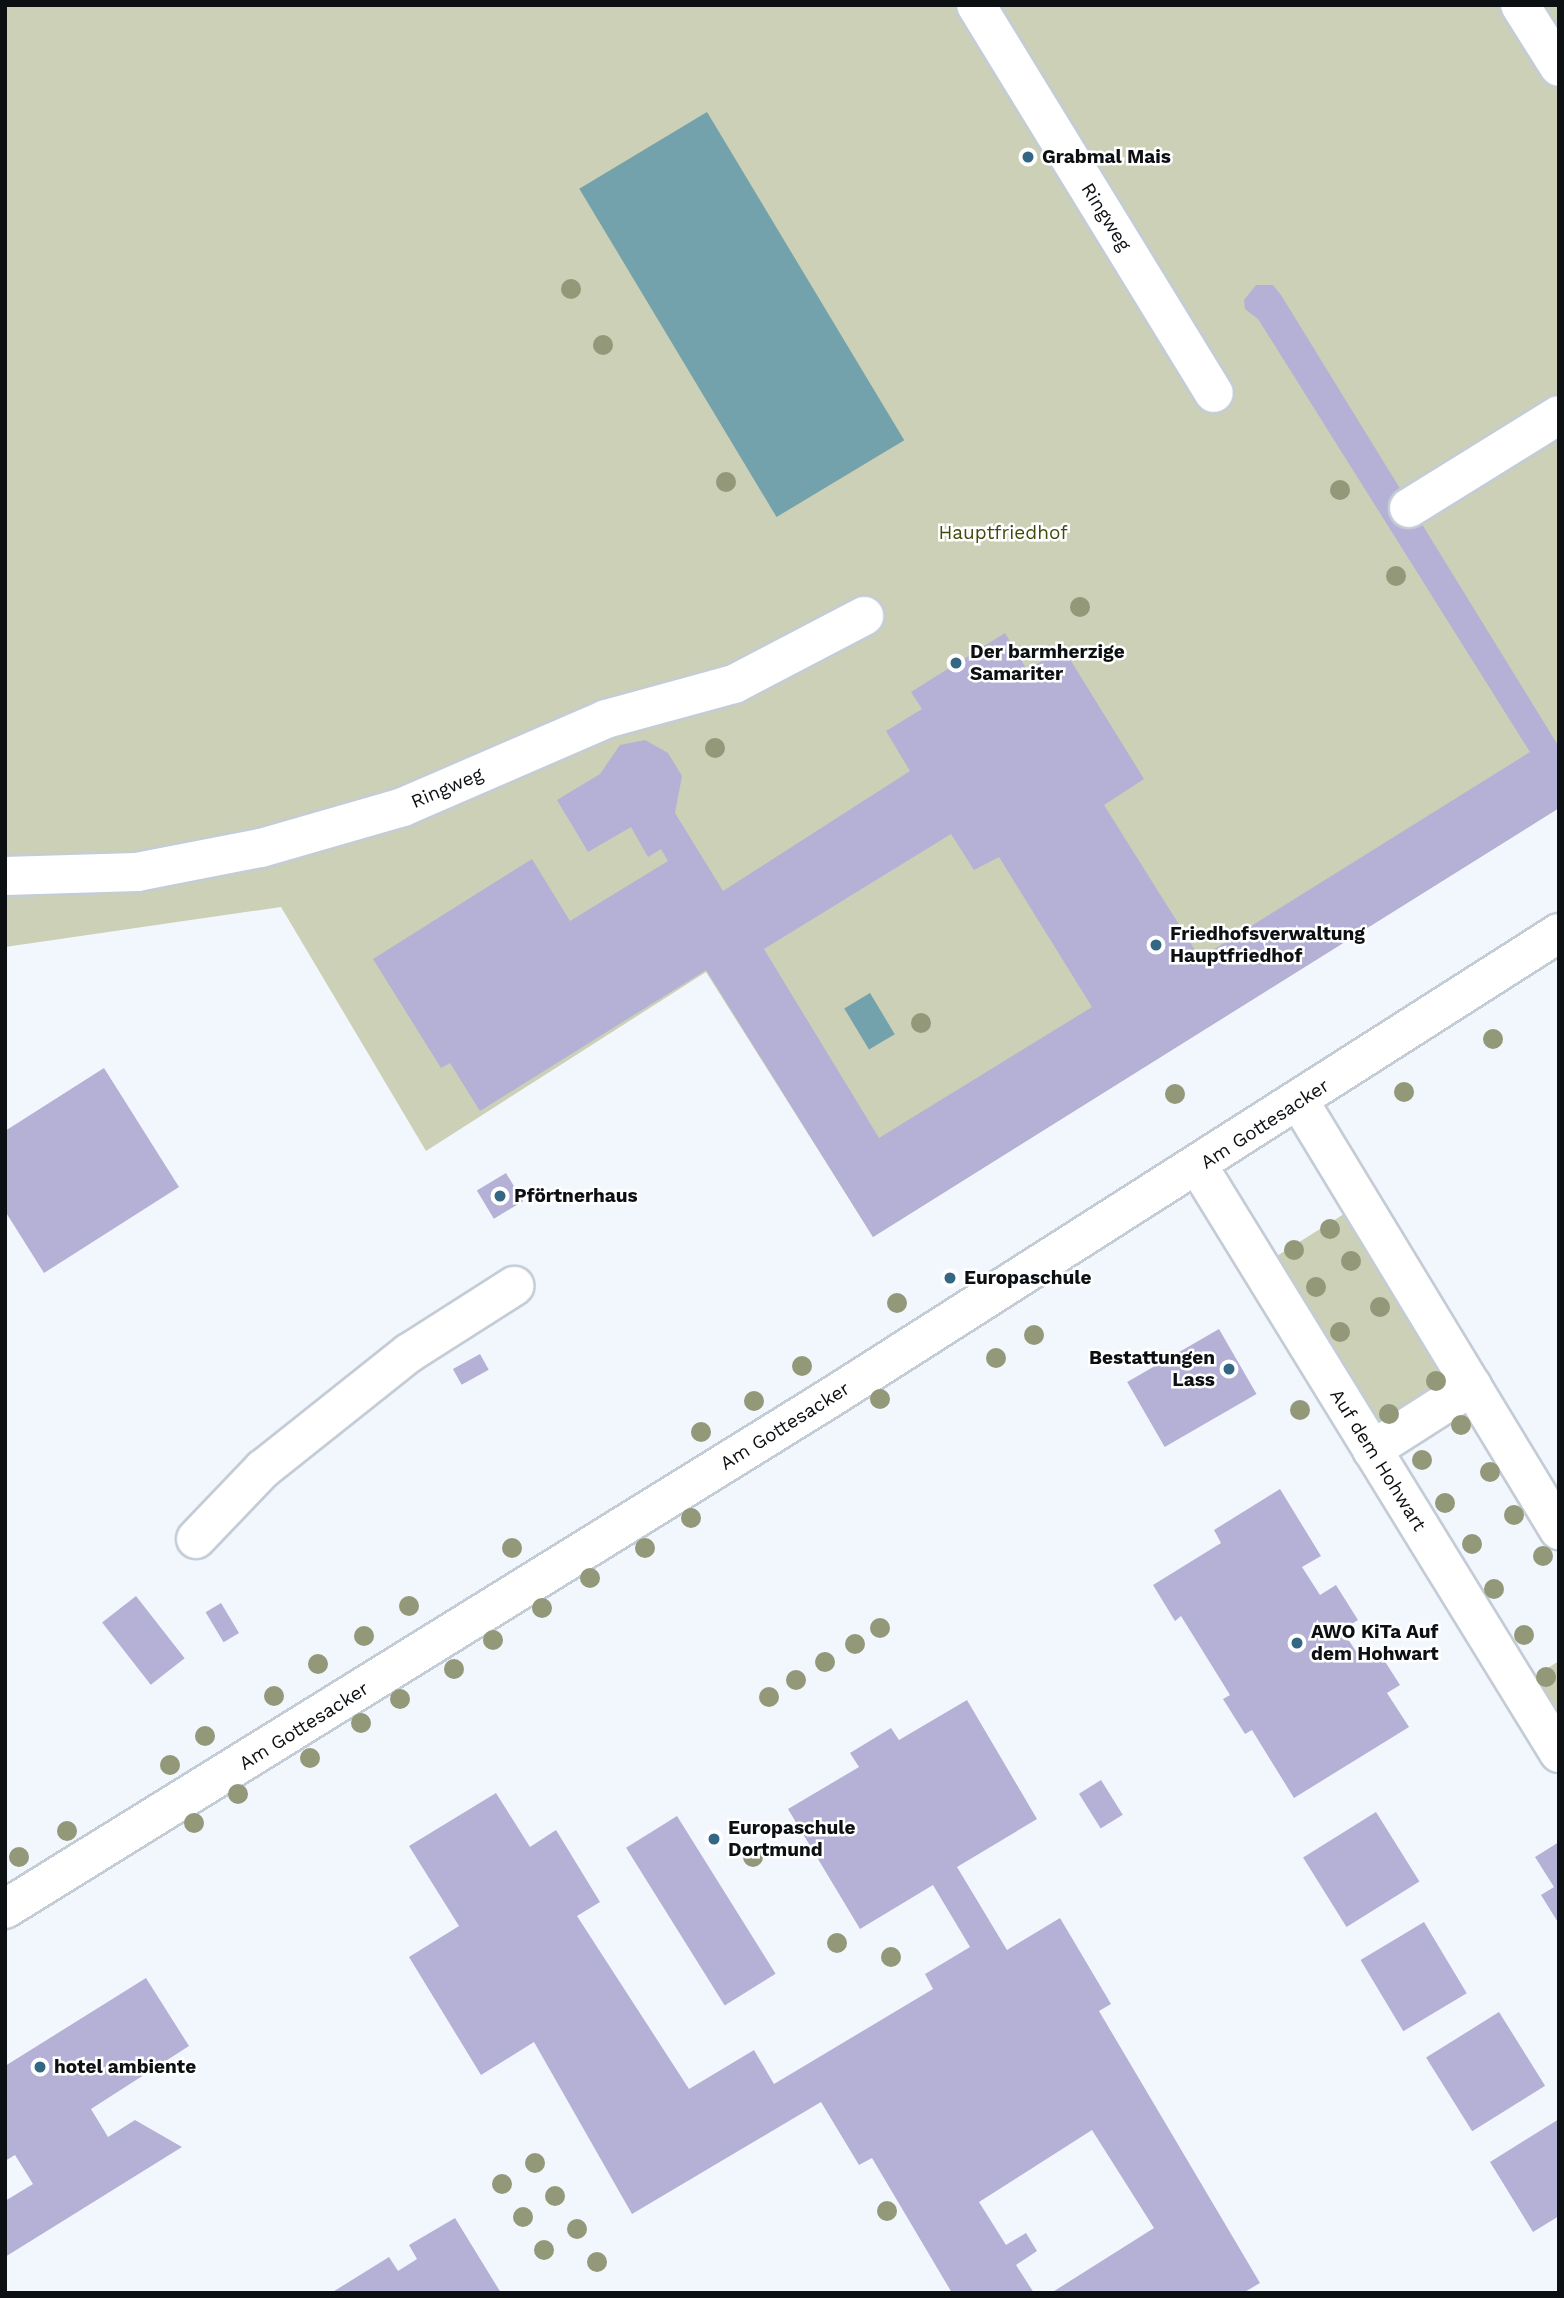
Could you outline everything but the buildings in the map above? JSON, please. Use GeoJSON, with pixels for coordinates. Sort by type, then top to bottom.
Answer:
{"type":"FeatureCollection","features":[{"type":"Feature","properties":{"kind":"street","name":"Ringweg"},"geometry":{"type":"LineString","coordinates":[[976,5],[1214,393]]}},
{"type":"Feature","properties":{"kind":"street"},"geometry":{"type":"LineString","coordinates":[[1520,5],[1559,67]]}},
{"type":"Feature","properties":{"kind":"street"},"geometry":{"type":"LineString","coordinates":[[1409,508],[1559,415]]}},
{"type":"Feature","properties":{"kind":"street","name":"Ringweg"},"geometry":{"type":"LineString","coordinates":[[5,876],[136,872],[261,848],[403,807],[606,719],[734,684],[864,616]]}},
{"type":"Feature","properties":{"kind":"street","name":"Am Gottesacker"},"geometry":{"type":"LineString","coordinates":[[5,1909],[1198,1166],[1559,933]]}},
{"type":"Feature","properties":{"kind":"street"},"geometry":{"type":"LineString","coordinates":[[1299,1101],[1559,1530]]}},
{"type":"Feature","properties":{"kind":"street","name":"Auf dem Hohwart"},"geometry":{"type":"LineString","coordinates":[[1198,1166],[1559,1753]]}},
{"type":"Feature","properties":{"kind":"street"},"geometry":{"type":"LineString","coordinates":[[196,1539],[263,1469],[409,1353],[514,1286]]}},
{"type":"Feature","properties":{"kind":"street"},"geometry":{"type":"LineString","coordinates":[[1372,1450],[1472,1385]]}},
{"type":"Feature","properties":{"kind":"green space","name":"Hauptfriedhof"},"geometry":{"type":"Polygon","coordinates":[[[5,5],[1559,5],[1559,808],[873,1237],[706,972],[426,1151],[281,907],[5,947],[5,5]]]}},
{"type":"Feature","properties":{"kind":"green space"},"geometry":{"type":"Polygon","coordinates":[[[1344,1214],[1448,1381],[1379,1425],[1274,1257],[1344,1214]]]}},
{"type":"Feature","properties":{"kind":"green space"},"geometry":{"type":"Polygon","coordinates":[[[1559,1661],[1559,1715],[1535,1676],[1559,1661]]]}},
{"type":"Feature","properties":{"kind":"water"},"geometry":{"type":"Polygon","coordinates":[[[707,112],[904,440],[777,517],[579,189],[707,112]]]}},
{"type":"Feature","properties":{"kind":"water"},"geometry":{"type":"Polygon","coordinates":[[[870,993],[895,1034],[869,1050],[844,1008],[870,993]]]}},
{"type":"Feature","properties":{"kind":"place","name":"Grabmal Mais"},"geometry":{"type":"Point","coordinates":[1028,157]}},
{"type":"Feature","properties":{"kind":"place","name":"Der barmherzige Samariter"},"geometry":{"type":"Point","coordinates":[956,663]}},
{"type":"Feature","properties":{"kind":"place","name":"Friedhofsverwaltung Hauptfriedhof"},"geometry":{"type":"Point","coordinates":[1156,945]}},
{"type":"Feature","properties":{"kind":"place","name":"Pförtnerhaus"},"geometry":{"type":"Point","coordinates":[500,1196]}},
{"type":"Feature","properties":{"kind":"place","name":"Europaschule"},"geometry":{"type":"Point","coordinates":[950,1278]}},
{"type":"Feature","properties":{"kind":"place","name":"Bestattungen Lass"},"geometry":{"type":"Point","coordinates":[1229,1369]}},
{"type":"Feature","properties":{"kind":"place","name":"AWO KiTa Auf dem Hohwart"},"geometry":{"type":"Point","coordinates":[1297,1643]}},
{"type":"Feature","properties":{"kind":"place","name":"Europaschule Dortmund"},"geometry":{"type":"Point","coordinates":[714,1839]}},
{"type":"Feature","properties":{"kind":"place","name":"hotel ambiente"},"geometry":{"type":"Point","coordinates":[40,2067]}}]}
